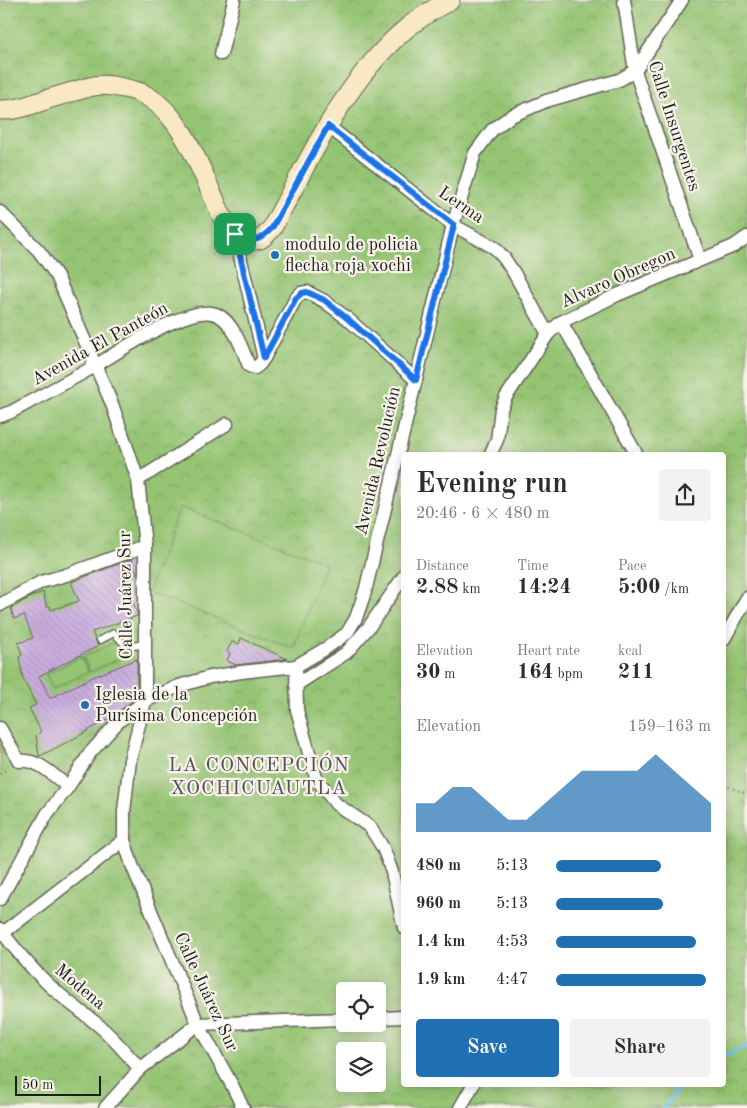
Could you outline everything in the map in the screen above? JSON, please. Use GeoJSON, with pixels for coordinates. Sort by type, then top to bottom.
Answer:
{"type":"FeatureCollection","features":[{"type":"Feature","properties":{"kind":"main road"},"geometry":{"type":"LineString","coordinates":[[0,110],[7,111],[30,105],[95,85],[113,86],[142,94],[166,112],[178,126],[190,146],[227,226],[244,239],[260,239],[272,228],[328,126],[359,79],[406,29],[450,0]]}},
{"type":"Feature","properties":{"kind":"street"},"geometry":{"type":"LineString","coordinates":[[221,54],[234,0]]}},
{"type":"Feature","properties":{"kind":"street","name":"Calle Insurgentes"},"geometry":{"type":"LineString","coordinates":[[624,0],[635,71],[700,260]]}},
{"type":"Feature","properties":{"kind":"street"},"geometry":{"type":"LineString","coordinates":[[635,71],[682,0]]}},
{"type":"Feature","properties":{"kind":"street","name":"Avenida Revolución"},"geometry":{"type":"LineString","coordinates":[[296,666],[347,633],[356,618],[365,592],[454,225],[475,153],[492,130],[511,116],[546,101],[618,80],[635,71]]}},
{"type":"Feature","properties":{"kind":"street","name":"Lerma"},"geometry":{"type":"LineString","coordinates":[[328,126],[454,225],[495,248],[514,273],[548,334]]}},
{"type":"Feature","properties":{"kind":"street","name":"Calle Juárez Sur"},"geometry":{"type":"LineString","coordinates":[[0,212],[39,251],[57,276],[112,404],[138,480],[145,546],[145,701],[130,760],[124,811],[124,840],[132,865],[198,1024],[243,1108]]}},
{"type":"Feature","properties":{"kind":"street"},"geometry":{"type":"LineString","coordinates":[[235,234],[264,358]]}},
{"type":"Feature","properties":{"kind":"street","name":"Alvaro Obregon"},"geometry":{"type":"LineString","coordinates":[[491,452],[497,440],[501,409],[506,397],[548,334],[561,322],[734,246],[747,237]]}},
{"type":"Feature","properties":{"kind":"street"},"geometry":{"type":"LineString","coordinates":[[264,358],[298,296],[307,292],[324,300],[348,319],[416,380]]}},
{"type":"Feature","properties":{"kind":"street","name":"Avenida El Panteón"},"geometry":{"type":"LineString","coordinates":[[0,416],[12,412],[167,325],[196,314],[209,312],[218,315],[226,322],[236,337],[249,366],[255,368],[264,358]]}},
{"type":"Feature","properties":{"kind":"street"},"geometry":{"type":"LineString","coordinates":[[561,322],[635,452]]}},
{"type":"Feature","properties":{"kind":"street"},"geometry":{"type":"LineString","coordinates":[[138,480],[227,424]]}},
{"type":"Feature","properties":{"kind":"street"},"geometry":{"type":"LineString","coordinates":[[0,605],[41,582],[66,575],[145,546]]}},
{"type":"Feature","properties":{"kind":"street"},"geometry":{"type":"LineString","coordinates":[[296,686],[346,653],[358,641],[401,580]]}},
{"type":"Feature","properties":{"kind":"street"},"geometry":{"type":"LineString","coordinates":[[726,634],[747,598]]}},
{"type":"Feature","properties":{"kind":"street"},"geometry":{"type":"LineString","coordinates":[[0,899],[47,814],[68,787],[90,753],[119,721],[145,701],[179,686],[210,677],[296,666],[297,710],[316,778],[336,804],[370,827],[377,837],[392,872],[401,916]]}},
{"type":"Feature","properties":{"kind":"street"},"geometry":{"type":"LineString","coordinates":[[0,728],[19,760],[36,763],[68,787]]}},
{"type":"Feature","properties":{"kind":"street"},"geometry":{"type":"LineString","coordinates":[[2,931],[124,840]]}},
{"type":"Feature","properties":{"kind":"street","name":"Modena"},"geometry":{"type":"LineString","coordinates":[[2,931],[43,980],[65,1000],[97,1024],[140,1068]]}},
{"type":"Feature","properties":{"kind":"street"},"geometry":{"type":"LineString","coordinates":[[386,1018],[401,1017]]}},
{"type":"Feature","properties":{"kind":"street"},"geometry":{"type":"LineString","coordinates":[[105,1108],[140,1068],[198,1024],[336,1019]]}},
{"type":"Feature","properties":{"kind":"street"},"geometry":{"type":"LineString","coordinates":[[460,1108],[472,1087]]}},
{"type":"Feature","properties":{"kind":"lane"},"geometry":{"type":"LineString","coordinates":[[100,640],[114,633],[127,647],[145,644]]}},
{"type":"Feature","properties":{"kind":"path"},"geometry":{"type":"LineString","coordinates":[[106,704],[138,682],[145,680]]}},
{"type":"Feature","properties":{"kind":"path"},"geometry":{"type":"LineString","coordinates":[[726,786],[747,794]]}},
{"type":"Feature","properties":{"kind":"green space"},"geometry":{"type":"Polygon","coordinates":[[[0,0],[747,0],[747,1108],[0,1108],[0,0]]]}},
{"type":"Feature","properties":{"kind":"green space"},"geometry":{"type":"Polygon","coordinates":[[[180,507],[326,563],[293,648],[148,592],[180,507]]]}},
{"type":"Feature","properties":{"kind":"green space"},"geometry":{"type":"Polygon","coordinates":[[[118,641],[125,656],[90,672],[83,657],[118,641]]]}},
{"type":"Feature","properties":{"kind":"green space"},"geometry":{"type":"Polygon","coordinates":[[[81,657],[88,672],[53,689],[46,674],[81,657]]]}},
{"type":"Feature","properties":{"kind":"building"},"geometry":{"type":"Polygon","coordinates":[[[132,559],[137,574],[125,579],[137,616],[92,632],[98,646],[39,676],[50,698],[93,677],[137,659],[137,697],[112,717],[39,756],[36,736],[41,731],[29,708],[36,705],[23,679],[19,657],[22,655],[18,643],[33,638],[24,615],[14,619],[11,608],[43,592],[47,607],[50,606],[51,610],[79,601],[71,582],[132,559]]]}},
{"type":"Feature","properties":{"kind":"building"},"geometry":{"type":"Polygon","coordinates":[[[241,638],[287,659],[236,665],[227,661],[230,653],[227,651],[232,642],[239,644],[241,638]]]}},
{"type":"Feature","properties":{"kind":"waterway"},"geometry":{"type":"LineString","coordinates":[[726,1055],[747,1046]]}},
{"type":"Feature","properties":{"kind":"waterway"},"geometry":{"type":"LineString","coordinates":[[664,1108],[680,1087]]}},
{"type":"Feature","properties":{"kind":"place","name":"modulo de policia flecha roja xochi"},"geometry":{"type":"Point","coordinates":[275,255]}},
{"type":"Feature","properties":{"kind":"place","name":"Iglesia de la Purísima Concepción"},"geometry":{"type":"Point","coordinates":[85,705]}},
{"type":"Feature","properties":{"kind":"district","name":"LA CONCEPCIÓN XOCHICUAUTLA"},"geometry":{"type":"Point","coordinates":[259,778]}},
{"type":"Feature","properties":{"kind":"route"},"geometry":{"type":"LineString","coordinates":[[328,126],[454,225],[416,380],[348,319],[324,300],[307,292],[302,293],[296,298],[264,358],[235,234],[244,239],[260,239],[272,228],[328,126]]}}]}
